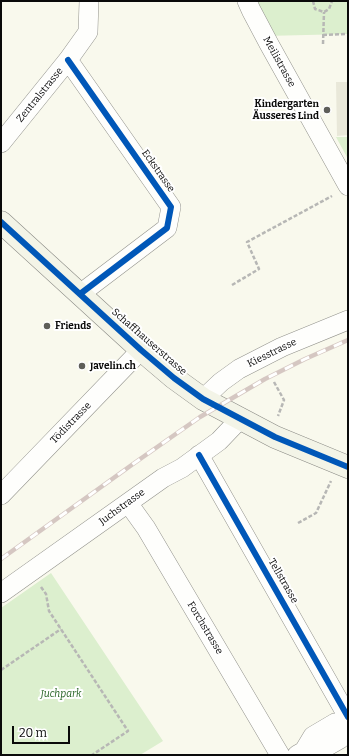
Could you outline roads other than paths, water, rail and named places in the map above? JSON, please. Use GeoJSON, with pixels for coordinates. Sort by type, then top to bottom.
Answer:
{"type":"FeatureCollection","features":[{"type":"Feature","properties":{"kind":"main road","name":"Schaffhauserstrasse"},"geometry":{"type":"LineString","coordinates":[[1,222],[141,350],[174,378],[203,399],[275,436],[348,467]]}},
{"type":"Feature","properties":{"kind":"street","name":"Zentralstrasse"},"geometry":{"type":"LineString","coordinates":[[1,143],[68,60],[88,32],[89,1]]}},
{"type":"Feature","properties":{"kind":"street","name":"Meilistrasse"},"geometry":{"type":"LineString","coordinates":[[247,1],[341,190]]}},
{"type":"Feature","properties":{"kind":"street","name":"Eckstrasse"},"geometry":{"type":"LineString","coordinates":[[68,60],[171,207],[167,228],[80,294]]}},
{"type":"Feature","properties":{"kind":"street","name":"Kiesstrasse"},"geometry":{"type":"LineString","coordinates":[[203,399],[221,382],[239,369],[282,347],[348,320]]}},
{"type":"Feature","properties":{"kind":"street","name":"Tödistrasse"},"geometry":{"type":"LineString","coordinates":[[1,495],[141,350]]}},
{"type":"Feature","properties":{"kind":"street","name":"Juchstrasse"},"geometry":{"type":"LineString","coordinates":[[1,593],[163,478],[182,468],[219,441],[240,419]]}},
{"type":"Feature","properties":{"kind":"street","name":"Tellstrasse"},"geometry":{"type":"LineString","coordinates":[[199,455],[348,717]]}},
{"type":"Feature","properties":{"kind":"street","name":"Forchstrasse"},"geometry":{"type":"LineString","coordinates":[[128,503],[146,528],[280,755]]}},
{"type":"Feature","properties":{"kind":"street"},"geometry":{"type":"LineString","coordinates":[[301,753],[313,736],[335,723],[348,721]]}},
{"type":"Feature","properties":{"kind":"street"},"geometry":{"type":"LineString","coordinates":[[301,753],[319,751],[340,739],[348,725]]}},
{"type":"Feature","properties":{"kind":"railway"},"geometry":{"type":"LineString","coordinates":[[1,559],[200,417],[265,379],[348,340]]}},
{"type":"Feature","properties":{"kind":"place","name":"Kindergarten Äusseres Lind"},"geometry":{"type":"Point","coordinates":[327,110]}},
{"type":"Feature","properties":{"kind":"place","name":"Friends"},"geometry":{"type":"Point","coordinates":[47,326]}},
{"type":"Feature","properties":{"kind":"place","name":"Javelin.ch"},"geometry":{"type":"Point","coordinates":[82,366]}},
{"type":"Feature","properties":{"kind":"park label","name":"Juchpark"},"geometry":{"type":"Point","coordinates":[61,694]}}]}
